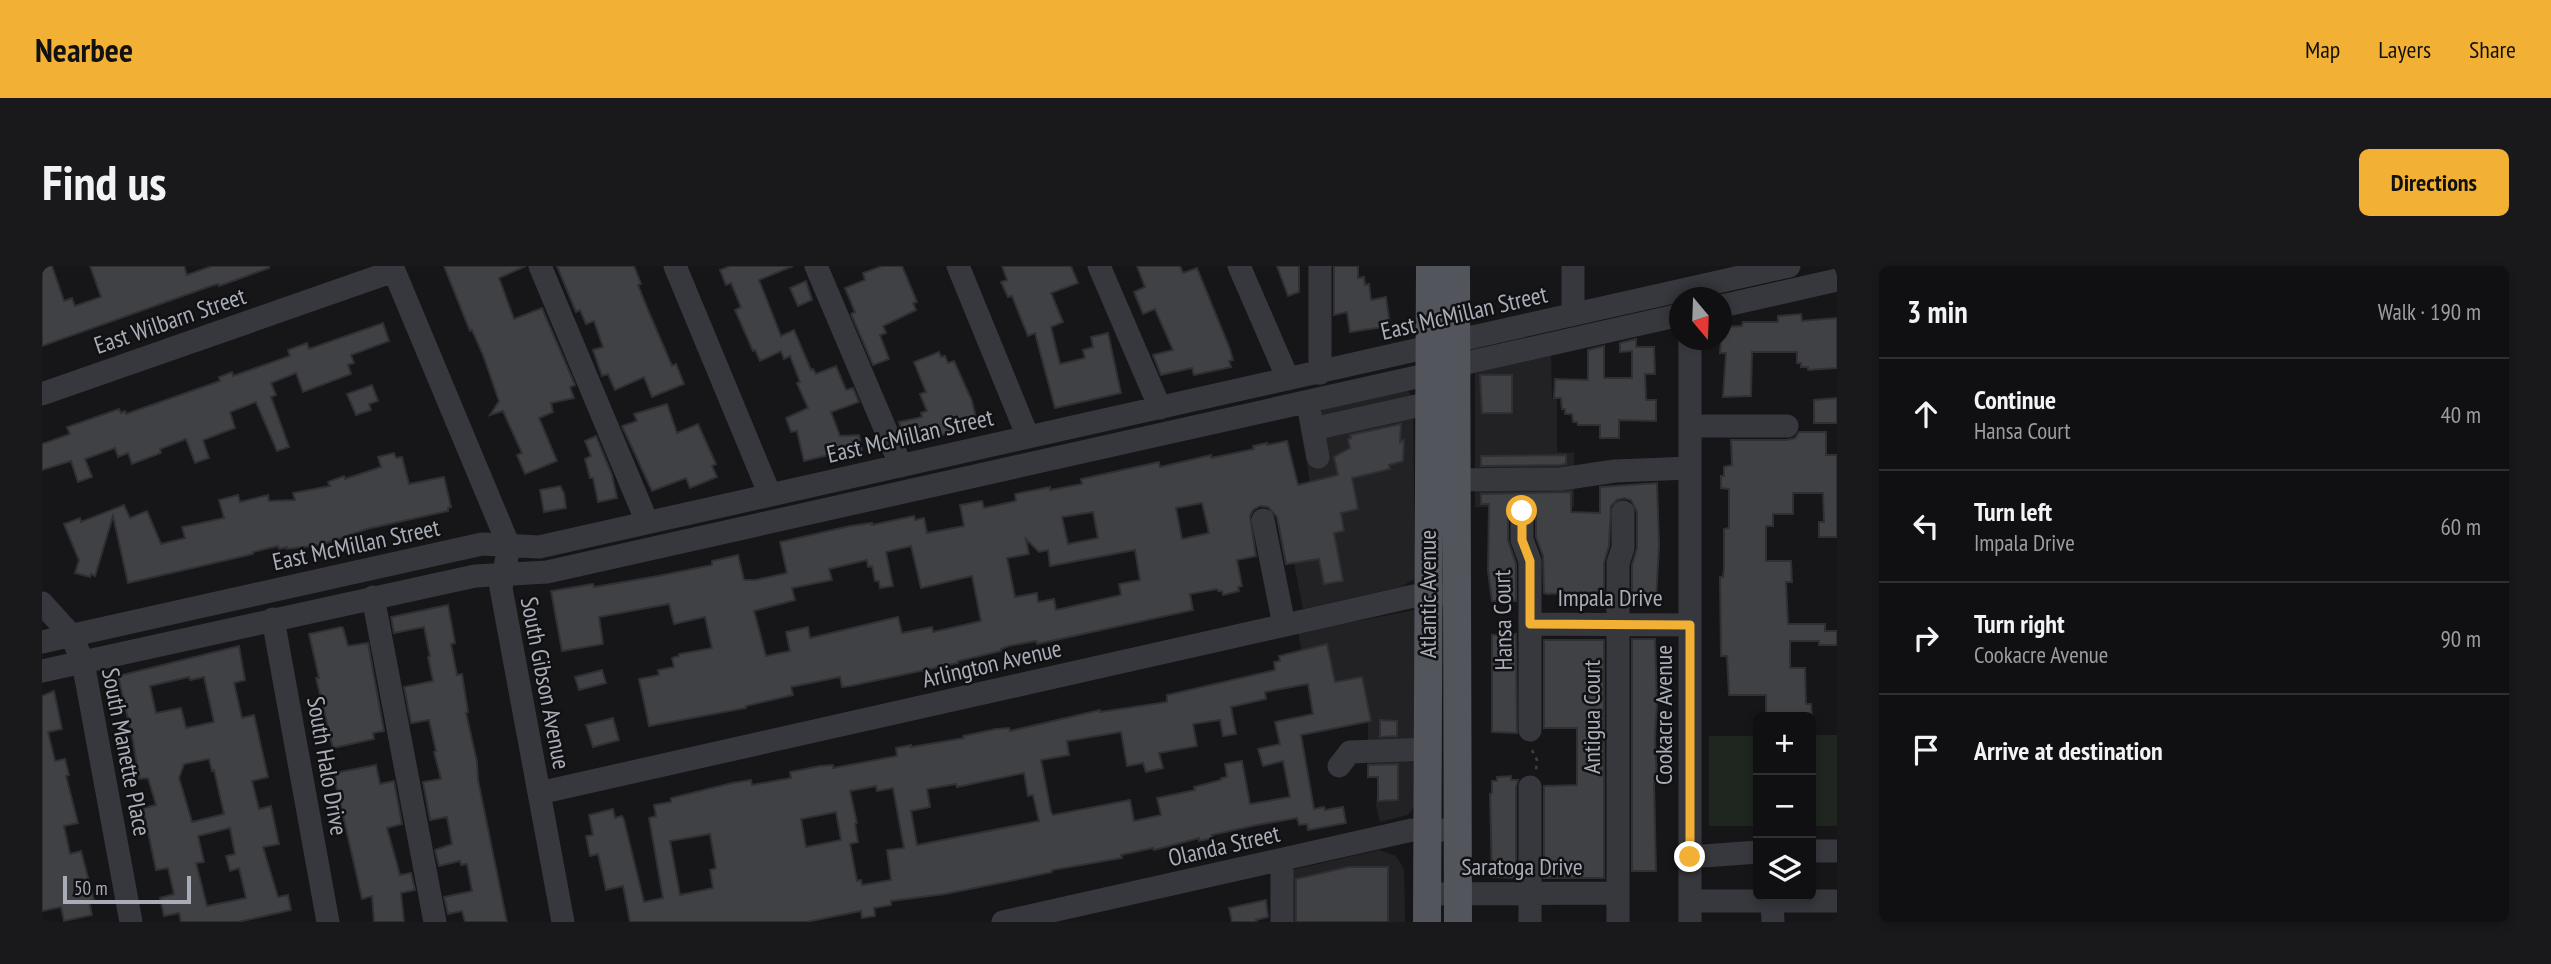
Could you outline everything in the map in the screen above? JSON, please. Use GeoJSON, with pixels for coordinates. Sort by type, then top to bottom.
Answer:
{"type":"FeatureCollection","features":[{"type":"Feature","properties":{"kind":"main road","name":"Atlantic Avenue"},"geometry":{"type":"LineString","coordinates":[[1427,922],[1430,266]]}},
{"type":"Feature","properties":{"kind":"main road","name":"Atlantic Avenue"},"geometry":{"type":"LineString","coordinates":[[1456,266],[1458,922]]}},
{"type":"Feature","properties":{"kind":"street"},"geometry":{"type":"LineString","coordinates":[[540,266],[647,522]]}},
{"type":"Feature","properties":{"kind":"street"},"geometry":{"type":"LineString","coordinates":[[675,266],[770,495]]}},
{"type":"Feature","properties":{"kind":"street"},"geometry":{"type":"LineString","coordinates":[[816,266],[901,466]]}},
{"type":"Feature","properties":{"kind":"street"},"geometry":{"type":"LineString","coordinates":[[958,266],[1028,436]]}},
{"type":"Feature","properties":{"kind":"street"},"geometry":{"type":"LineString","coordinates":[[1099,266],[1160,408]]}},
{"type":"Feature","properties":{"kind":"street"},"geometry":{"type":"LineString","coordinates":[[1239,266],[1288,379]]}},
{"type":"Feature","properties":{"kind":"street"},"geometry":{"type":"LineString","coordinates":[[1320,266],[1320,373]]}},
{"type":"Feature","properties":{"kind":"street"},"geometry":{"type":"LineString","coordinates":[[1573,266],[1573,314]]}},
{"type":"Feature","properties":{"kind":"street","name":"East McMillan Street"},"geometry":{"type":"LineString","coordinates":[[42,671],[475,576],[547,572],[1307,401],[1573,314],[1691,284],[1789,266]]}},
{"type":"Feature","properties":{"kind":"street"},"geometry":{"type":"LineString","coordinates":[[393,268],[509,546]]}},
{"type":"Feature","properties":{"kind":"street","name":"East Wilbarn Street"},"geometry":{"type":"LineString","coordinates":[[42,394],[393,268]]}},
{"type":"Feature","properties":{"kind":"street"},"geometry":{"type":"LineString","coordinates":[[1732,304],[1837,280]]}},
{"type":"Feature","properties":{"kind":"street","name":"East McMillan Street"},"geometry":{"type":"LineString","coordinates":[[1457,353],[1669,317]]}},
{"type":"Feature","properties":{"kind":"street","name":"Cookacre Avenue"},"geometry":{"type":"LineString","coordinates":[[1690,350],[1690,911]]}},
{"type":"Feature","properties":{"kind":"street","name":"East McMillan Street"},"geometry":{"type":"LineString","coordinates":[[42,642],[482,544],[539,547],[1288,379],[1430,360]]}},
{"type":"Feature","properties":{"kind":"street"},"geometry":{"type":"LineString","coordinates":[[1307,401],[1318,457]]}},
{"type":"Feature","properties":{"kind":"street"},"geometry":{"type":"LineString","coordinates":[[1313,429],[1430,403]]}},
{"type":"Feature","properties":{"kind":"street"},"geometry":{"type":"LineString","coordinates":[[1690,426],[1787,426]]}},
{"type":"Feature","properties":{"kind":"street"},"geometry":{"type":"LineString","coordinates":[[1457,480],[1561,479],[1615,471],[1690,468]]}},
{"type":"Feature","properties":{"kind":"street","name":"Hansa Court"},"geometry":{"type":"LineString","coordinates":[[1522,511],[1522,540],[1530,561],[1530,730]]}},
{"type":"Feature","properties":{"kind":"street","name":"Antigua Court"},"geometry":{"type":"LineString","coordinates":[[1618,922],[1618,563],[1623,548],[1623,512]]}},
{"type":"Feature","properties":{"kind":"street"},"geometry":{"type":"LineString","coordinates":[[1263,520],[1284,625]]}},
{"type":"Feature","properties":{"kind":"street","name":"South Gibson Avenue"},"geometry":{"type":"LineString","coordinates":[[509,546],[501,588],[563,922]]}},
{"type":"Feature","properties":{"kind":"street","name":"Arlington Avenue"},"geometry":{"type":"LineString","coordinates":[[539,793],[1415,596],[1457,595]]}},
{"type":"Feature","properties":{"kind":"street"},"geometry":{"type":"LineString","coordinates":[[373,597],[435,922]]}},
{"type":"Feature","properties":{"kind":"street","name":"South Manette Place"},"geometry":{"type":"LineString","coordinates":[[42,603],[71,635],[83,662],[131,922]]}},
{"type":"Feature","properties":{"kind":"street","name":"South Halo Drive"},"geometry":{"type":"LineString","coordinates":[[273,619],[328,922]]}},
{"type":"Feature","properties":{"kind":"street","name":"Impala Drive"},"geometry":{"type":"LineString","coordinates":[[1530,624],[1690,625]]}},
{"type":"Feature","properties":{"kind":"street"},"geometry":{"type":"LineString","coordinates":[[1339,766],[1350,752],[1427,749]]}},
{"type":"Feature","properties":{"kind":"street"},"geometry":{"type":"LineString","coordinates":[[1530,787],[1531,922]]}},
{"type":"Feature","properties":{"kind":"street","name":"Olanda Street"},"geometry":{"type":"LineString","coordinates":[[1003,922],[1070,915],[1282,860],[1412,830],[1458,830]]}},
{"type":"Feature","properties":{"kind":"street"},"geometry":{"type":"LineString","coordinates":[[1816,851],[1837,851]]}},
{"type":"Feature","properties":{"kind":"street"},"geometry":{"type":"LineString","coordinates":[[1690,857],[1753,852]]}},
{"type":"Feature","properties":{"kind":"street"},"geometry":{"type":"LineString","coordinates":[[1282,860],[1282,922]]}},
{"type":"Feature","properties":{"kind":"street","name":"Saratoga Drive"},"geometry":{"type":"LineString","coordinates":[[1427,894],[1618,893]]}},
{"type":"Feature","properties":{"kind":"street"},"geometry":{"type":"LineString","coordinates":[[1690,911],[1732,911],[1770,905],[1837,901]]}},
{"type":"Feature","properties":{"kind":"path"},"geometry":{"type":"LineString","coordinates":[[1530,730],[1528,740],[1536,760],[1536,785],[1530,787]]}},
{"type":"Feature","properties":{"kind":"shaded area"},"geometry":{"type":"Polygon","coordinates":[[[1551,348],[1552,399],[1557,399],[1557,452],[1574,453],[1574,507],[1475,507],[1475,371],[1551,348]]]}},
{"type":"Feature","properties":{"kind":"shaded area"},"geometry":{"type":"Polygon","coordinates":[[[1405,389],[1413,398],[1414,579],[1401,587],[1303,609],[1283,507],[1310,482],[1297,410],[1405,389]]]}},
{"type":"Feature","properties":{"kind":"shaded area"},"geometry":{"type":"Polygon","coordinates":[[[1415,610],[1414,807],[1408,815],[1380,822],[1376,806],[1378,778],[1368,777],[1368,722],[1317,732],[1298,632],[1415,610]]]}},
{"type":"Feature","properties":{"kind":"shaded area"},"geometry":{"type":"Polygon","coordinates":[[[1816,735],[1837,735],[1837,826],[1816,826],[1816,735]]]}},
{"type":"Feature","properties":{"kind":"shaded area"},"geometry":{"type":"Polygon","coordinates":[[[1709,736],[1753,736],[1753,826],[1709,826],[1709,736]]]}},
{"type":"Feature","properties":{"kind":"shaded area"},"geometry":{"type":"Polygon","coordinates":[[[1379,850],[1396,856],[1404,869],[1405,922],[1288,922],[1287,871],[1379,850]]]}},
{"type":"Feature","properties":{"kind":"building"},"geometry":{"type":"Polygon","coordinates":[[[42,266],[52,266],[64,301],[72,298],[75,306],[101,297],[90,266],[184,266],[187,275],[212,266],[269,268],[42,346],[42,266]]]}},
{"type":"Feature","properties":{"kind":"building"},"geometry":{"type":"Polygon","coordinates":[[[444,266],[526,266],[499,278],[514,319],[542,308],[575,385],[570,387],[574,398],[551,403],[553,412],[539,418],[557,461],[525,474],[517,455],[522,453],[503,411],[490,415],[499,401],[483,355],[472,330],[470,331],[444,266]]]}},
{"type":"Feature","properties":{"kind":"building"},"geometry":{"type":"Polygon","coordinates":[[[557,266],[634,266],[648,310],[672,366],[676,364],[684,384],[652,397],[644,377],[615,390],[608,374],[602,376],[593,350],[603,347],[594,321],[586,324],[580,310],[576,312],[557,266]]]}},
{"type":"Feature","properties":{"kind":"building"},"geometry":{"type":"Polygon","coordinates":[[[730,266],[793,266],[759,280],[781,336],[794,330],[811,370],[816,374],[836,366],[846,390],[853,388],[859,402],[831,412],[840,436],[859,435],[862,451],[838,456],[837,453],[804,461],[797,431],[791,432],[786,418],[808,408],[797,383],[800,382],[790,356],[784,359],[781,351],[760,361],[755,350],[753,351],[735,310],[741,307],[731,283],[726,285],[720,270],[730,266]]]}},
{"type":"Feature","properties":{"kind":"building"},"geometry":{"type":"Polygon","coordinates":[[[882,266],[902,266],[917,302],[913,303],[916,310],[883,326],[886,333],[880,335],[889,359],[873,365],[851,314],[855,312],[845,288],[865,280],[863,273],[882,266]]]}},
{"type":"Feature","properties":{"kind":"building"},"geometry":{"type":"Polygon","coordinates":[[[1002,266],[1071,266],[1078,283],[1051,293],[1063,322],[1051,327],[1060,364],[1085,358],[1083,350],[1093,347],[1091,337],[1108,333],[1121,393],[1055,408],[1035,333],[1028,336],[1012,296],[1008,297],[1001,282],[1007,280],[1002,266]]]}},
{"type":"Feature","properties":{"kind":"building"},"geometry":{"type":"Polygon","coordinates":[[[1137,266],[1180,266],[1183,273],[1197,268],[1230,349],[1233,360],[1229,361],[1231,367],[1194,375],[1192,368],[1161,375],[1153,355],[1173,350],[1155,309],[1143,314],[1134,292],[1145,287],[1137,266]]]}},
{"type":"Feature","properties":{"kind":"building"},"geometry":{"type":"Polygon","coordinates":[[[1277,266],[1299,266],[1299,292],[1288,296],[1277,266]]]}},
{"type":"Feature","properties":{"kind":"building"},"geometry":{"type":"Polygon","coordinates":[[[1334,266],[1358,266],[1358,278],[1364,277],[1365,285],[1369,284],[1371,300],[1386,297],[1390,326],[1350,332],[1347,312],[1334,315],[1334,266]]]}},
{"type":"Feature","properties":{"kind":"building"},"geometry":{"type":"Polygon","coordinates":[[[806,281],[812,300],[798,306],[790,288],[806,281]]]}},
{"type":"Feature","properties":{"kind":"building"},"geometry":{"type":"Polygon","coordinates":[[[1801,314],[1802,321],[1837,318],[1837,368],[1808,370],[1808,367],[1801,367],[1801,363],[1797,363],[1797,352],[1752,352],[1751,396],[1723,397],[1726,353],[1720,353],[1720,350],[1732,350],[1732,326],[1742,326],[1743,322],[1778,322],[1778,316],[1801,314]]]}},
{"type":"Feature","properties":{"kind":"building"},"geometry":{"type":"Polygon","coordinates":[[[383,323],[389,341],[351,355],[354,363],[348,365],[351,374],[303,392],[296,373],[271,383],[276,395],[271,397],[289,447],[277,451],[256,402],[230,412],[235,428],[203,440],[209,458],[195,463],[186,439],[160,449],[161,453],[132,464],[128,453],[118,457],[115,448],[85,459],[92,477],[78,482],[71,461],[42,470],[42,444],[70,434],[67,427],[119,409],[126,414],[220,381],[219,377],[232,372],[233,376],[290,356],[288,350],[307,343],[309,349],[383,323]]]}},
{"type":"Feature","properties":{"kind":"building"},"geometry":{"type":"Polygon","coordinates":[[[1636,339],[1636,347],[1654,347],[1655,374],[1645,374],[1646,400],[1656,400],[1656,421],[1619,420],[1619,438],[1600,438],[1600,425],[1578,425],[1573,422],[1572,414],[1565,414],[1561,398],[1554,398],[1555,379],[1588,380],[1588,350],[1604,346],[1604,378],[1632,378],[1632,351],[1620,352],[1620,343],[1636,339]]]}},
{"type":"Feature","properties":{"kind":"building"},"geometry":{"type":"Polygon","coordinates":[[[939,352],[941,357],[945,356],[948,363],[954,361],[972,401],[978,427],[906,443],[899,422],[922,417],[921,413],[927,411],[920,394],[926,392],[914,362],[939,352]]]}},
{"type":"Feature","properties":{"kind":"building"},"geometry":{"type":"Polygon","coordinates":[[[1480,375],[1512,375],[1512,413],[1482,413],[1480,375]]]}},
{"type":"Feature","properties":{"kind":"building"},"geometry":{"type":"Polygon","coordinates":[[[372,385],[378,401],[369,404],[371,410],[356,415],[347,394],[372,385]]]}},
{"type":"Feature","properties":{"kind":"building"},"geometry":{"type":"Polygon","coordinates":[[[1837,398],[1837,423],[1814,423],[1814,400],[1837,398]]]}},
{"type":"Feature","properties":{"kind":"building"},"geometry":{"type":"Polygon","coordinates":[[[667,404],[677,433],[698,424],[716,464],[712,466],[717,477],[690,488],[686,478],[652,491],[622,426],[637,421],[634,414],[667,404]]]}},
{"type":"Feature","properties":{"kind":"building"},"geometry":{"type":"Polygon","coordinates":[[[1401,424],[1400,442],[1404,440],[1403,461],[1389,465],[1390,469],[1352,478],[1358,509],[1341,513],[1344,531],[1334,533],[1343,581],[1324,584],[1319,559],[1286,564],[1277,517],[1268,507],[1260,506],[1253,510],[1250,516],[1256,556],[1237,560],[1242,586],[1238,587],[1239,591],[1223,595],[1222,591],[1217,589],[1190,594],[1193,610],[1037,644],[1036,641],[1009,646],[1001,651],[958,663],[850,686],[842,687],[840,677],[791,687],[793,695],[746,708],[649,726],[639,679],[659,675],[658,670],[674,667],[672,658],[679,654],[712,648],[705,617],[674,624],[669,604],[599,617],[603,644],[562,651],[551,591],[658,576],[712,565],[712,561],[738,555],[744,580],[755,580],[787,573],[780,542],[850,526],[872,525],[914,516],[915,520],[924,518],[927,533],[964,526],[960,505],[982,501],[984,508],[1016,501],[1015,494],[1082,484],[1081,479],[1159,462],[1160,467],[1211,455],[1211,458],[1254,449],[1253,446],[1267,443],[1287,441],[1298,485],[1338,475],[1334,457],[1350,448],[1350,435],[1401,424]],[[1202,503],[1176,508],[1182,539],[1209,533],[1202,503]],[[1093,512],[1062,517],[1068,544],[1098,538],[1093,512]],[[1026,539],[1029,554],[1007,558],[1015,597],[1037,593],[1038,602],[1054,599],[1056,610],[1121,595],[1119,584],[1140,580],[1135,550],[1050,566],[1048,550],[1039,552],[1026,539]],[[911,546],[886,552],[893,586],[880,588],[867,560],[829,569],[832,580],[792,588],[795,600],[754,611],[766,656],[790,651],[786,632],[808,627],[810,638],[898,617],[902,633],[932,627],[933,632],[981,621],[972,576],[921,588],[911,546]]]}},
{"type":"Feature","properties":{"kind":"building"},"geometry":{"type":"Polygon","coordinates":[[[1799,432],[1826,432],[1826,455],[1837,455],[1837,537],[1819,537],[1819,522],[1824,522],[1823,493],[1793,493],[1793,514],[1773,514],[1773,526],[1766,526],[1766,561],[1791,561],[1792,582],[1786,582],[1788,624],[1825,624],[1825,631],[1837,631],[1837,645],[1819,645],[1819,641],[1790,641],[1790,668],[1805,668],[1806,704],[1811,704],[1812,712],[1766,712],[1766,695],[1729,695],[1727,656],[1721,656],[1720,577],[1723,577],[1724,569],[1724,529],[1729,528],[1729,489],[1721,488],[1721,476],[1724,476],[1724,467],[1732,465],[1731,440],[1795,438],[1799,432]]]}},
{"type":"Feature","properties":{"kind":"building"},"geometry":{"type":"Polygon","coordinates":[[[596,436],[612,475],[617,498],[598,502],[593,478],[590,478],[585,459],[591,456],[585,441],[596,436]]]}},
{"type":"Feature","properties":{"kind":"building"},"geometry":{"type":"Polygon","coordinates":[[[394,453],[396,458],[402,457],[409,484],[444,477],[451,507],[448,511],[367,529],[321,545],[287,549],[279,549],[278,546],[128,583],[113,516],[95,576],[75,573],[79,560],[64,524],[80,518],[81,522],[124,505],[130,518],[147,511],[161,544],[185,538],[182,527],[224,518],[219,500],[238,495],[240,502],[268,495],[269,501],[295,500],[293,493],[330,486],[328,482],[344,476],[345,479],[381,467],[378,457],[394,453]]]}},
{"type":"Feature","properties":{"kind":"building"},"geometry":{"type":"Polygon","coordinates":[[[1566,455],[1566,464],[1560,465],[1481,466],[1481,456],[1566,455]]]}},
{"type":"Feature","properties":{"kind":"building"},"geometry":{"type":"Polygon","coordinates":[[[1657,483],[1659,545],[1656,602],[1632,604],[1632,565],[1637,548],[1637,512],[1631,500],[1617,500],[1611,506],[1609,546],[1604,563],[1604,592],[1547,594],[1544,593],[1543,556],[1536,537],[1536,510],[1534,503],[1523,497],[1514,499],[1508,511],[1508,540],[1516,564],[1516,601],[1492,601],[1488,571],[1489,504],[1481,504],[1481,494],[1571,492],[1571,512],[1600,513],[1600,487],[1657,483]]]}},
{"type":"Feature","properties":{"kind":"building"},"geometry":{"type":"Polygon","coordinates":[[[560,486],[566,508],[544,512],[540,490],[560,486]]]}},
{"type":"Feature","properties":{"kind":"building"},"geometry":{"type":"Polygon","coordinates":[[[448,605],[455,643],[451,644],[457,675],[462,674],[478,780],[507,922],[465,922],[462,911],[448,914],[444,897],[472,891],[467,864],[461,865],[460,861],[439,866],[435,850],[452,844],[447,817],[430,820],[423,782],[441,779],[434,752],[436,751],[429,720],[411,723],[404,687],[433,681],[428,657],[430,656],[424,627],[394,633],[391,617],[448,605]]]}},
{"type":"Feature","properties":{"kind":"building"},"geometry":{"type":"Polygon","coordinates":[[[341,627],[348,646],[368,643],[384,731],[373,733],[374,739],[333,748],[316,678],[319,678],[309,634],[341,627]]]}},
{"type":"Feature","properties":{"kind":"building"},"geometry":{"type":"Polygon","coordinates":[[[1516,634],[1517,733],[1492,732],[1492,635],[1516,634]]]}},
{"type":"Feature","properties":{"kind":"building"},"geometry":{"type":"Polygon","coordinates":[[[1632,639],[1655,639],[1656,871],[1632,871],[1632,639]]]}},
{"type":"Feature","properties":{"kind":"building"},"geometry":{"type":"Polygon","coordinates":[[[1544,640],[1604,640],[1604,878],[1544,878],[1544,786],[1577,785],[1577,728],[1544,728],[1544,640]]]}},
{"type":"Feature","properties":{"kind":"building"},"geometry":{"type":"Polygon","coordinates":[[[1327,644],[1335,682],[1362,677],[1371,721],[1301,735],[1314,809],[1343,807],[1346,823],[1308,830],[1307,824],[1299,825],[1297,818],[1257,825],[1212,835],[1213,838],[1199,841],[1199,838],[1154,850],[1153,848],[1121,855],[1122,858],[1052,870],[945,894],[891,901],[891,905],[874,908],[875,916],[862,918],[861,911],[806,922],[630,922],[623,886],[606,890],[598,854],[590,856],[586,836],[593,835],[589,815],[613,809],[615,818],[622,816],[624,820],[644,902],[663,898],[649,818],[656,816],[654,805],[671,802],[671,798],[732,783],[751,780],[752,785],[791,778],[790,772],[820,766],[833,765],[833,768],[897,756],[896,748],[911,745],[964,738],[963,736],[996,729],[1009,728],[1010,731],[1100,710],[1167,702],[1167,695],[1275,670],[1274,662],[1280,661],[1279,656],[1327,644]],[[1308,684],[1265,692],[1266,699],[1231,707],[1236,734],[1223,736],[1220,720],[1193,724],[1197,746],[1159,753],[1163,768],[1146,772],[1143,763],[1127,766],[1121,732],[1067,741],[1069,755],[1041,760],[1051,812],[1053,815],[1130,800],[1134,821],[1161,815],[1157,798],[1195,790],[1194,787],[1221,780],[1227,777],[1225,764],[1242,761],[1250,804],[1290,797],[1283,761],[1263,766],[1258,749],[1280,744],[1275,722],[1313,714],[1308,684]],[[1024,773],[957,787],[956,784],[927,789],[930,807],[911,811],[917,845],[1039,821],[1033,795],[1028,796],[1024,773]],[[876,786],[850,791],[858,842],[850,844],[857,881],[861,880],[862,885],[891,880],[887,850],[904,848],[893,788],[877,791],[876,786]],[[836,812],[801,819],[806,847],[841,840],[836,812]],[[710,834],[670,841],[680,895],[713,888],[710,870],[716,868],[710,834]]]}},
{"type":"Feature","properties":{"kind":"building"},"geometry":{"type":"Polygon","coordinates":[[[239,646],[245,680],[234,683],[242,718],[254,715],[268,777],[252,781],[259,809],[271,806],[279,844],[263,847],[278,897],[288,895],[291,910],[238,922],[181,922],[179,913],[164,916],[160,898],[174,894],[168,868],[156,870],[143,808],[156,805],[148,778],[139,779],[118,676],[239,646]],[[189,677],[150,686],[156,713],[181,708],[186,728],[214,722],[204,677],[190,680],[189,677]],[[209,759],[184,764],[179,778],[192,822],[224,814],[209,759]],[[230,828],[198,836],[204,862],[196,863],[207,906],[246,898],[239,868],[230,871],[226,856],[235,854],[230,828]]]}},
{"type":"Feature","properties":{"kind":"building"},"geometry":{"type":"Polygon","coordinates":[[[602,670],[606,683],[579,690],[575,677],[602,670]]]}},
{"type":"Feature","properties":{"kind":"building"},"geometry":{"type":"Polygon","coordinates":[[[54,691],[62,729],[48,732],[55,761],[65,759],[69,775],[66,776],[78,823],[64,826],[70,854],[81,851],[94,900],[89,901],[92,915],[64,921],[61,907],[42,911],[42,696],[54,691]]]}},
{"type":"Feature","properties":{"kind":"building"},"geometry":{"type":"Polygon","coordinates":[[[613,718],[619,740],[593,747],[586,725],[613,718]]]}},
{"type":"Feature","properties":{"kind":"building"},"geometry":{"type":"Polygon","coordinates":[[[1380,720],[1397,721],[1397,736],[1380,737],[1380,720]]]}},
{"type":"Feature","properties":{"kind":"building"},"geometry":{"type":"Polygon","coordinates":[[[1398,764],[1398,800],[1378,801],[1378,777],[1368,777],[1368,765],[1398,764]]]}},
{"type":"Feature","properties":{"kind":"building"},"geometry":{"type":"Polygon","coordinates":[[[376,765],[380,784],[394,781],[402,824],[387,828],[400,875],[411,873],[415,890],[401,893],[404,922],[374,922],[372,896],[362,899],[336,785],[335,773],[376,765]]]}},
{"type":"Feature","properties":{"kind":"building"},"geometry":{"type":"Polygon","coordinates":[[[1511,776],[1511,780],[1518,780],[1516,878],[1492,877],[1492,781],[1497,781],[1497,777],[1511,776]]]}},
{"type":"Feature","properties":{"kind":"building"},"geometry":{"type":"Polygon","coordinates":[[[1348,867],[1388,867],[1388,922],[1296,922],[1296,879],[1348,867]]]}},
{"type":"Feature","properties":{"kind":"building"},"geometry":{"type":"Polygon","coordinates":[[[1266,900],[1268,917],[1256,920],[1257,922],[1232,922],[1229,908],[1266,900]]]}},
{"type":"Feature","properties":{"kind":"route"},"geometry":{"type":"LineString","coordinates":[[1522,511],[1522,540],[1530,561],[1530,624],[1690,625],[1690,857]]}}]}
